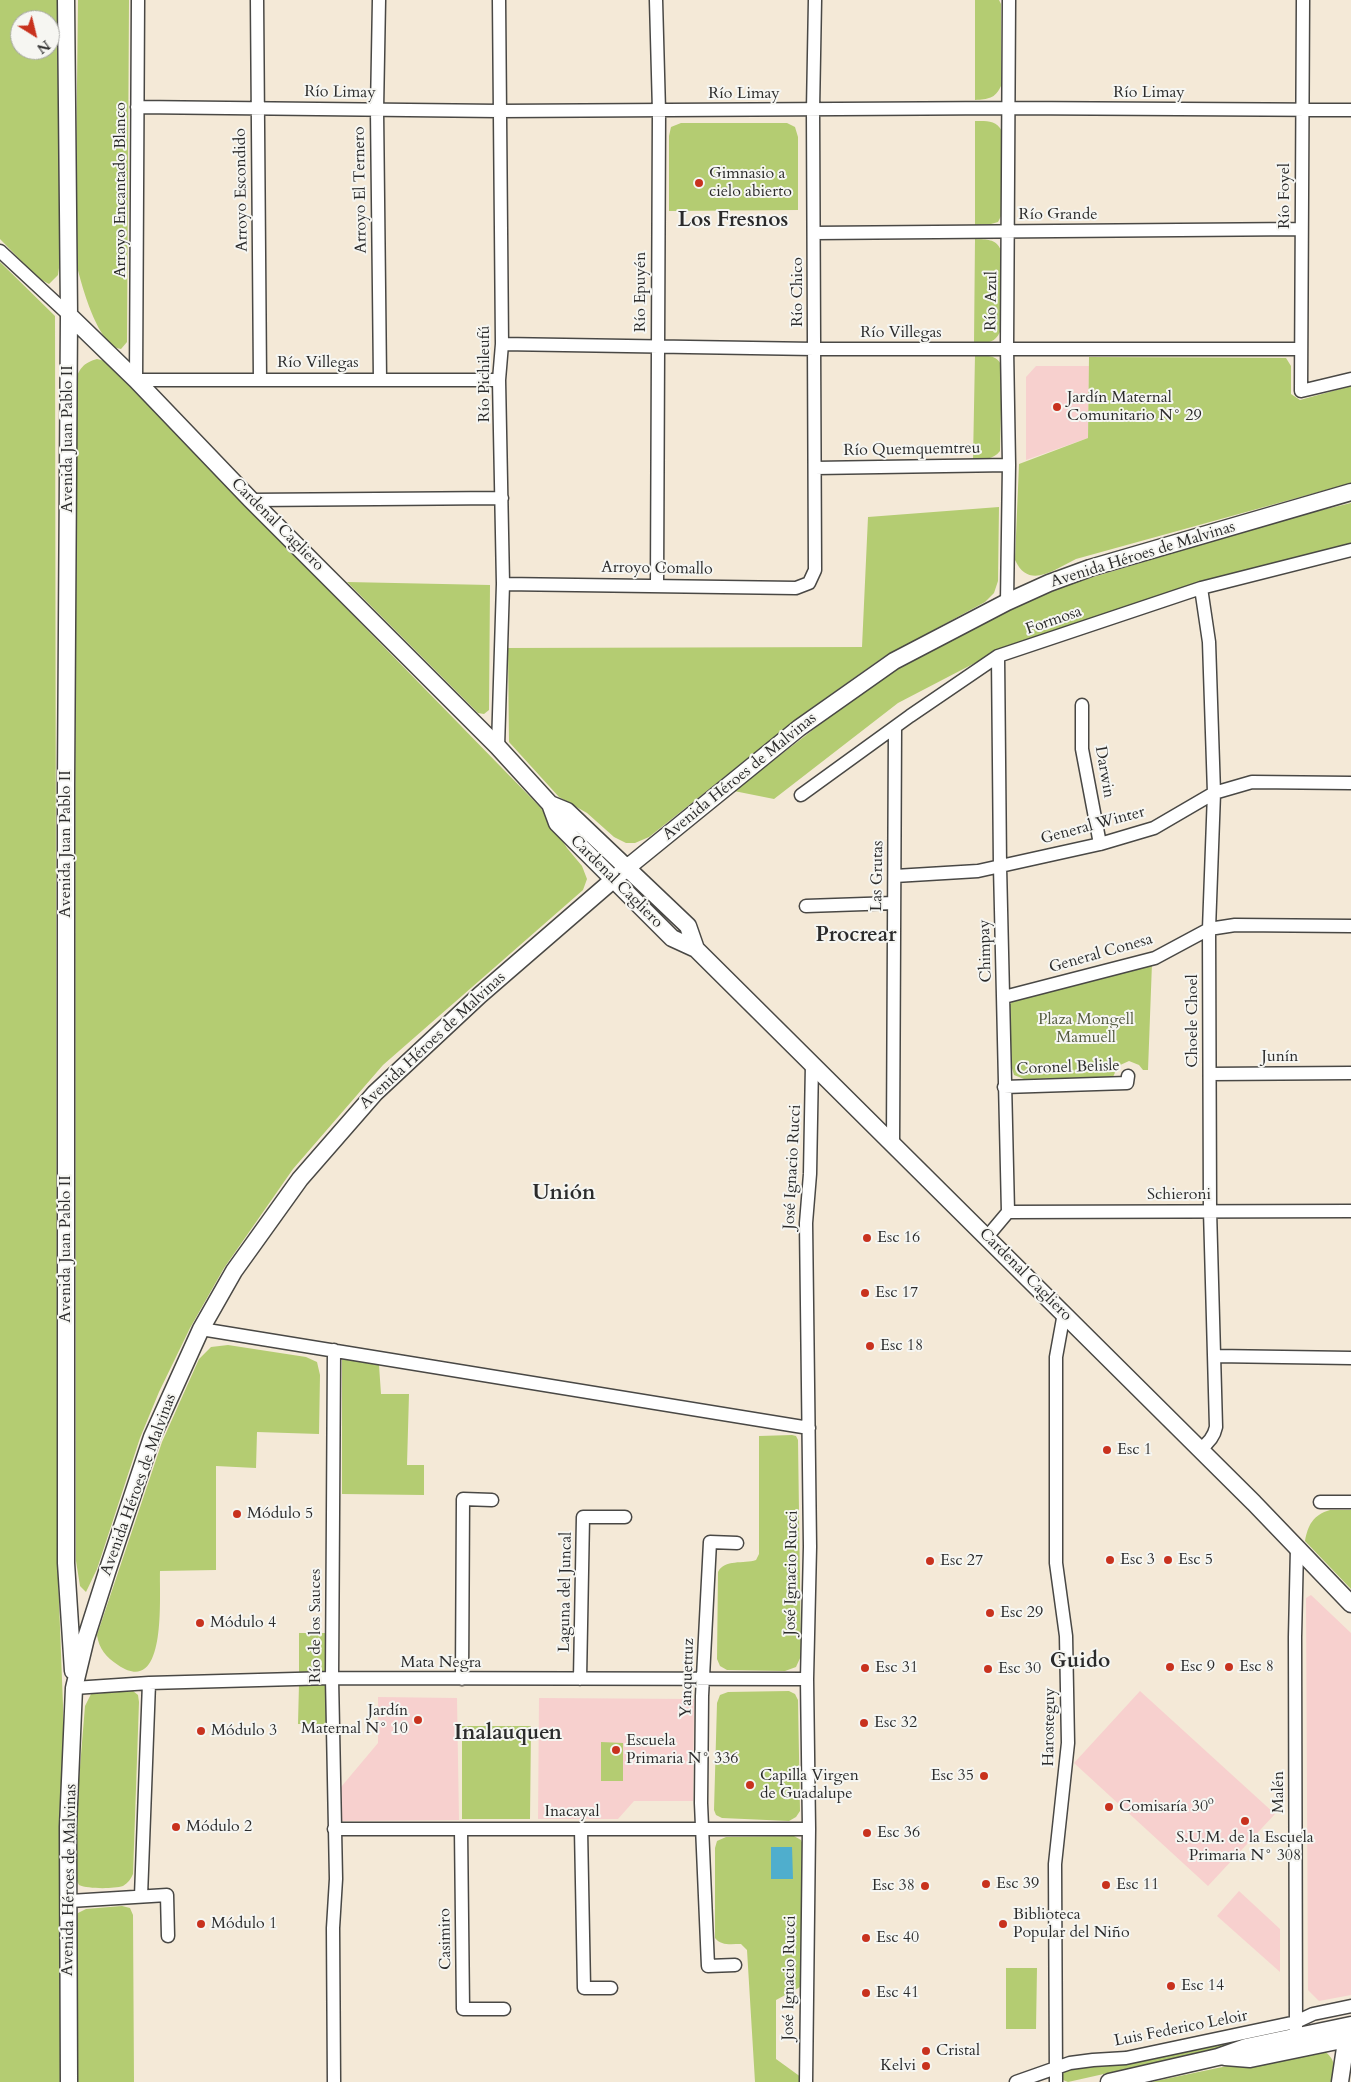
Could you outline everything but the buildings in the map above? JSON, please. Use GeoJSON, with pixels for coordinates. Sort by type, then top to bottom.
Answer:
{"type":"FeatureCollection","features":[{"type":"Feature","properties":{"kind":"main road","name":"Avenida Juan Pablo II"},"geometry":{"type":"LineString","coordinates":[[66,0],[68,315],[66,1563],[74,1688]]}},
{"type":"Feature","properties":{"kind":"main road","name":"Cardenal Cagliero"},"geometry":{"type":"LineString","coordinates":[[68,315],[136,380],[498,748],[550,804],[557,823],[613,880],[672,938],[696,949],[1064,1313],[1351,1604]]}},
{"type":"Feature","properties":{"kind":"main road","name":"Avenida Héroes de Malvinas"},"geometry":{"type":"LineString","coordinates":[[69,2082],[70,1901],[68,1827],[74,1688],[86,1638],[152,1438],[201,1330],[234,1271],[300,1179],[375,1093],[460,1013],[613,880],[799,728],[894,661],[1007,602],[1049,583],[1090,568],[1351,492]]}},
{"type":"Feature","properties":{"kind":"main road","name":"Cardenal Cagliero"},"geometry":{"type":"LineString","coordinates":[[550,804],[567,811],[688,926],[696,949]]}},
{"type":"Feature","properties":{"kind":"main road"},"geometry":{"type":"LineString","coordinates":[[1109,2082],[1218,2057],[1296,2029],[1351,2025]]}},
{"type":"Feature","properties":{"kind":"main road"},"geometry":{"type":"LineString","coordinates":[[1218,2057],[1250,2058],[1351,2039]]}},
{"type":"Feature","properties":{"kind":"main road"},"geometry":{"type":"LineString","coordinates":[[1340,2082],[1345,2048],[1351,2039]]}},
{"type":"Feature","properties":{"kind":"street","name":"Arroyo Encantado Blanco"},"geometry":{"type":"LineString","coordinates":[[136,380],[138,0]]}},
{"type":"Feature","properties":{"kind":"street","name":"Arroyo Escondido"},"geometry":{"type":"LineString","coordinates":[[257,0],[260,379]]}},
{"type":"Feature","properties":{"kind":"street","name":"Arroyo El Ternero"},"geometry":{"type":"LineString","coordinates":[[379,0],[377,110],[380,379]]}},
{"type":"Feature","properties":{"kind":"street","name":"Río Pichileufú"},"geometry":{"type":"LineString","coordinates":[[498,0],[503,584],[498,748]]}},
{"type":"Feature","properties":{"kind":"street","name":"Río Epuyén"},"geometry":{"type":"LineString","coordinates":[[656,0],[659,111],[657,585]]}},
{"type":"Feature","properties":{"kind":"street","name":"Río Chico"},"geometry":{"type":"LineString","coordinates":[[809,584],[815,570],[813,110],[815,0]]}},
{"type":"Feature","properties":{"kind":"street","name":"Río Azul"},"geometry":{"type":"LineString","coordinates":[[1007,602],[1009,465],[1007,348],[1009,0]]}},
{"type":"Feature","properties":{"kind":"street","name":"Río Foyel"},"geometry":{"type":"LineString","coordinates":[[1303,0],[1301,392],[1351,379]]}},
{"type":"Feature","properties":{"kind":"street","name":"Río Limay"},"geometry":{"type":"LineString","coordinates":[[138,107],[499,111],[1008,108],[1351,110]]}},
{"type":"Feature","properties":{"kind":"street","name":"Río Grande"},"geometry":{"type":"LineString","coordinates":[[814,233],[1301,229]]}},
{"type":"Feature","properties":{"kind":"street","name":"Cardenal Cagliero"},"geometry":{"type":"LineString","coordinates":[[0,251],[68,315]]}},
{"type":"Feature","properties":{"kind":"street","name":"Río Villegas"},"geometry":{"type":"LineString","coordinates":[[502,344],[814,349],[1301,349]]}},
{"type":"Feature","properties":{"kind":"street","name":"Río Villegas"},"geometry":{"type":"LineString","coordinates":[[136,380],[500,380]]}},
{"type":"Feature","properties":{"kind":"street","name":"Río Quemquemtreu"},"geometry":{"type":"LineString","coordinates":[[814,468],[1009,465]]}},
{"type":"Feature","properties":{"kind":"street"},"geometry":{"type":"LineString","coordinates":[[252,500],[502,498]]}},
{"type":"Feature","properties":{"kind":"street","name":"Formosa"},"geometry":{"type":"LineString","coordinates":[[801,794],[998,656],[1201,588],[1351,550]]}},
{"type":"Feature","properties":{"kind":"street","name":"Arroyo Comallo"},"geometry":{"type":"LineString","coordinates":[[503,584],[796,588],[809,584]]}},
{"type":"Feature","properties":{"kind":"street","name":"Choele Choel"},"geometry":{"type":"LineString","coordinates":[[1200,1449],[1209,1443],[1216,1427],[1210,1210],[1209,928],[1214,793],[1210,642],[1201,588]]}},
{"type":"Feature","properties":{"kind":"street","name":"Chimpay"},"geometry":{"type":"LineString","coordinates":[[998,656],[1000,866],[1008,1212]]}},
{"type":"Feature","properties":{"kind":"street","name":"Darwin"},"geometry":{"type":"LineString","coordinates":[[1082,705],[1082,749],[1100,844]]}},
{"type":"Feature","properties":{"kind":"street","name":"Las Grutas"},"geometry":{"type":"LineString","coordinates":[[894,1144],[895,728]]}},
{"type":"Feature","properties":{"kind":"street","name":"General Winter"},"geometry":{"type":"LineString","coordinates":[[895,876],[978,871],[1100,844],[1154,828],[1214,793],[1252,782],[1351,783]]}},
{"type":"Feature","properties":{"kind":"street"},"geometry":{"type":"LineString","coordinates":[[806,906],[894,904]]}},
{"type":"Feature","properties":{"kind":"street","name":"General Conesa"},"geometry":{"type":"LineString","coordinates":[[1004,997],[1155,958],[1209,928],[1235,925],[1351,926]]}},
{"type":"Feature","properties":{"kind":"street","name":"José Ignacio Rucci"},"geometry":{"type":"LineString","coordinates":[[806,2082],[809,1829],[807,1679],[810,1554],[806,1223],[810,1174],[812,1064]]}},
{"type":"Feature","properties":{"kind":"street","name":"Junín"},"geometry":{"type":"LineString","coordinates":[[1210,1074],[1351,1073]]}},
{"type":"Feature","properties":{"kind":"street","name":"Coronel Belisle"},"geometry":{"type":"LineString","coordinates":[[1004,1087],[1128,1084],[1128,1076]]}},
{"type":"Feature","properties":{"kind":"street","name":"Schieroni"},"geometry":{"type":"LineString","coordinates":[[1008,1212],[1351,1211]]}},
{"type":"Feature","properties":{"kind":"street"},"geometry":{"type":"LineString","coordinates":[[987,1238],[1008,1212]]}},
{"type":"Feature","properties":{"kind":"street","name":"Harosteguy"},"geometry":{"type":"LineString","coordinates":[[1056,2082],[1055,1864],[1068,1743],[1066,1636],[1056,1563],[1056,1357],[1064,1313]]}},
{"type":"Feature","properties":{"kind":"street"},"geometry":{"type":"LineString","coordinates":[[201,1330],[809,1428]]}},
{"type":"Feature","properties":{"kind":"street","name":"Río de los Sauces"},"geometry":{"type":"LineString","coordinates":[[334,1350],[332,1678],[334,2082]]}},
{"type":"Feature","properties":{"kind":"street"},"geometry":{"type":"LineString","coordinates":[[1215,1356],[1351,1358]]}},
{"type":"Feature","properties":{"kind":"street"},"geometry":{"type":"LineString","coordinates":[[462,1679],[463,1499],[492,1500]]}},
{"type":"Feature","properties":{"kind":"street"},"geometry":{"type":"LineString","coordinates":[[1320,1502],[1351,1502]]}},
{"type":"Feature","properties":{"kind":"street","name":"Laguna del Juncal"},"geometry":{"type":"LineString","coordinates":[[580,1679],[583,1517],[625,1517]]}},
{"type":"Feature","properties":{"kind":"street","name":"Yanquetruz"},"geometry":{"type":"LineString","coordinates":[[735,1965],[708,1966],[701,1828],[703,1678],[710,1542],[737,1543]]}},
{"type":"Feature","properties":{"kind":"street","name":"Malén"},"geometry":{"type":"LineString","coordinates":[[1296,2029],[1295,1637],[1297,1548]]}},
{"type":"Feature","properties":{"kind":"street","name":"Mata Negra"},"geometry":{"type":"LineString","coordinates":[[74,1688],[332,1678],[807,1679]]}},
{"type":"Feature","properties":{"kind":"street"},"geometry":{"type":"LineString","coordinates":[[141,1896],[149,1684]]}},
{"type":"Feature","properties":{"kind":"street","name":"Inacayal"},"geometry":{"type":"LineString","coordinates":[[334,1829],[809,1829]]}},
{"type":"Feature","properties":{"kind":"street","name":"Casimiro"},"geometry":{"type":"LineString","coordinates":[[461,1829],[463,2009],[504,2009]]}},
{"type":"Feature","properties":{"kind":"street"},"geometry":{"type":"LineString","coordinates":[[582,1829],[584,1988],[611,1988]]}},
{"type":"Feature","properties":{"kind":"street"},"geometry":{"type":"LineString","coordinates":[[70,1901],[167,1895],[168,1936]]}},
{"type":"Feature","properties":{"kind":"street","name":"Luis Federico Leloir"},"geometry":{"type":"LineString","coordinates":[[1016,2082],[1063,2065],[1093,2060],[1126,2058],[1296,2029],[1313,2014],[1351,2006]]}},
{"type":"Feature","properties":{"kind":"shaded area","name":"Jardín Maternal Comunitario N° 29"},"geometry":{"type":"Polygon","coordinates":[[[1036,366],[1089,366],[1088,438],[1026,460],[1026,377],[1036,366]]]}},
{"type":"Feature","properties":{"kind":"shaded area"},"geometry":{"type":"Polygon","coordinates":[[[1311,1595],[1351,1633],[1351,1995],[1319,2001],[1308,1990],[1306,1598],[1311,1595]]]}},
{"type":"Feature","properties":{"kind":"shaded area"},"geometry":{"type":"Polygon","coordinates":[[[1140,1691],[1275,1814],[1208,1886],[1074,1763],[1140,1691]]]}},
{"type":"Feature","properties":{"kind":"shaded area"},"geometry":{"type":"Polygon","coordinates":[[[378,1697],[457,1698],[459,1820],[341,1821],[341,1787],[378,1743],[378,1697]]]}},
{"type":"Feature","properties":{"kind":"shaded area","name":"Escuela Primaria N° 336"},"geometry":{"type":"Polygon","coordinates":[[[539,1698],[694,1699],[693,1801],[634,1801],[618,1819],[538,1819],[539,1698]]]}},
{"type":"Feature","properties":{"kind":"shaded area"},"geometry":{"type":"Polygon","coordinates":[[[1239,1891],[1280,1929],[1280,1972],[1217,1916],[1239,1891]]]}},
{"type":"Feature","properties":{"kind":"green space"},"geometry":{"type":"Polygon","coordinates":[[[0,0],[59,0],[59,10],[10,10],[10,60],[59,60],[59,268],[58,275],[49,284],[38,278],[0,239],[0,0]]]}},
{"type":"Feature","properties":{"kind":"green space"},"geometry":{"type":"Polygon","coordinates":[[[78,0],[129,0],[127,342],[121,349],[112,345],[104,337],[90,310],[75,257],[78,0]]]}},
{"type":"Feature","properties":{"kind":"green space"},"geometry":{"type":"Polygon","coordinates":[[[975,0],[999,0],[1001,4],[1001,86],[991,98],[975,100],[975,0]]]}},
{"type":"Feature","properties":{"kind":"green space"},"geometry":{"type":"Polygon","coordinates":[[[975,121],[994,123],[1002,131],[1001,216],[998,222],[991,224],[975,225],[975,121]]]}},
{"type":"Feature","properties":{"kind":"green space"},"geometry":{"type":"Polygon","coordinates":[[[681,123],[787,123],[795,127],[798,137],[798,210],[669,211],[669,136],[671,127],[681,123]]]}},
{"type":"Feature","properties":{"kind":"green space"},"geometry":{"type":"Polygon","coordinates":[[[975,239],[996,243],[1001,250],[1000,332],[993,341],[986,343],[974,343],[975,239]]]}},
{"type":"Feature","properties":{"kind":"green space"},"geometry":{"type":"Polygon","coordinates":[[[0,262],[55,316],[57,1550],[63,1705],[64,2082],[0,2082],[0,262]]]}},
{"type":"Feature","properties":{"kind":"green space"},"geometry":{"type":"Polygon","coordinates":[[[975,355],[997,359],[1002,366],[1000,451],[991,458],[973,460],[975,355]]]}},
{"type":"Feature","properties":{"kind":"green space"},"geometry":{"type":"Polygon","coordinates":[[[1089,357],[1286,358],[1291,366],[1291,394],[1300,400],[1351,386],[1351,483],[1076,559],[1042,575],[1034,576],[1027,574],[1015,560],[1019,464],[1088,438],[1089,357]]]}},
{"type":"Feature","properties":{"kind":"green space"},"geometry":{"type":"Polygon","coordinates":[[[97,359],[105,361],[541,808],[567,848],[582,866],[587,879],[583,890],[383,1065],[293,1169],[224,1268],[190,1328],[159,1392],[140,1438],[97,1569],[86,1592],[80,1586],[76,1561],[75,382],[82,367],[88,362],[97,359]]]}},
{"type":"Feature","properties":{"kind":"green space"},"geometry":{"type":"Polygon","coordinates":[[[1351,503],[1351,543],[1198,583],[994,653],[898,703],[774,799],[734,791],[854,698],[947,640],[991,618],[1067,585],[1293,517],[1351,503]]]}},
{"type":"Feature","properties":{"kind":"green space"},"geometry":{"type":"Polygon","coordinates":[[[999,507],[998,581],[994,593],[985,602],[882,658],[806,712],[649,837],[635,843],[626,843],[614,837],[587,813],[559,797],[509,742],[508,648],[862,647],[868,517],[999,507]]]}},
{"type":"Feature","properties":{"kind":"green space"},"geometry":{"type":"Polygon","coordinates":[[[347,582],[490,585],[489,710],[484,714],[478,713],[347,582]]]}},
{"type":"Feature","properties":{"kind":"green space","name":"Plaza Mongell Mamuell"},"geometry":{"type":"Polygon","coordinates":[[[1152,963],[1148,1070],[1143,1070],[1139,1065],[1129,1061],[1118,1066],[1113,1077],[1024,1079],[1014,1075],[1011,1065],[1010,1004],[1019,996],[1152,963]]]}},
{"type":"Feature","properties":{"kind":"green space"},"geometry":{"type":"Polygon","coordinates":[[[228,1345],[306,1357],[317,1362],[320,1375],[319,1434],[257,1432],[256,1468],[216,1466],[216,1570],[160,1571],[159,1620],[153,1657],[146,1668],[134,1672],[118,1665],[107,1656],[101,1649],[97,1635],[162,1442],[199,1359],[211,1347],[228,1345]]]}},
{"type":"Feature","properties":{"kind":"green space"},"geometry":{"type":"Polygon","coordinates":[[[342,1359],[379,1365],[381,1394],[409,1394],[407,1465],[424,1465],[424,1495],[342,1494],[342,1359]]]}},
{"type":"Feature","properties":{"kind":"green space"},"geometry":{"type":"Polygon","coordinates":[[[759,1436],[796,1436],[798,1440],[801,1656],[796,1667],[785,1671],[727,1670],[720,1666],[717,1659],[718,1572],[725,1565],[756,1560],[759,1554],[759,1436]]]}},
{"type":"Feature","properties":{"kind":"green space"},"geometry":{"type":"Polygon","coordinates":[[[1330,1510],[1351,1510],[1351,1589],[1305,1541],[1312,1521],[1330,1510]]]}},
{"type":"Feature","properties":{"kind":"green space"},"geometry":{"type":"Polygon","coordinates":[[[299,1633],[327,1633],[327,1673],[299,1673],[299,1633]]]}},
{"type":"Feature","properties":{"kind":"green space"},"geometry":{"type":"Polygon","coordinates":[[[299,1684],[327,1685],[327,1724],[298,1724],[299,1684]]]}},
{"type":"Feature","properties":{"kind":"green space"},"geometry":{"type":"Polygon","coordinates":[[[133,1691],[138,1695],[139,1702],[133,1874],[123,1886],[101,1888],[79,1885],[76,1879],[75,1828],[85,1706],[91,1694],[133,1691]]]}},
{"type":"Feature","properties":{"kind":"green space"},"geometry":{"type":"Polygon","coordinates":[[[789,1691],[795,1694],[798,1700],[800,1811],[796,1817],[789,1821],[722,1818],[716,1815],[714,1810],[717,1703],[720,1695],[728,1692],[789,1691]]]}},
{"type":"Feature","properties":{"kind":"green space"},"geometry":{"type":"Polygon","coordinates":[[[462,1726],[531,1726],[530,1819],[462,1819],[462,1726]]]}},
{"type":"Feature","properties":{"kind":"green space"},"geometry":{"type":"Polygon","coordinates":[[[601,1742],[623,1743],[623,1781],[601,1781],[601,1742]]]}},
{"type":"Feature","properties":{"kind":"green space"},"geometry":{"type":"Polygon","coordinates":[[[794,1836],[801,1840],[804,1847],[802,1986],[776,2000],[776,2059],[805,2080],[805,2082],[755,2082],[747,1950],[741,1944],[723,1943],[715,1938],[715,1848],[717,1841],[726,1837],[794,1836]]]}},
{"type":"Feature","properties":{"kind":"green space"},"geometry":{"type":"Polygon","coordinates":[[[122,1906],[130,1908],[133,1915],[134,2082],[74,2082],[75,1920],[78,1913],[86,1909],[122,1906]]]}},
{"type":"Feature","properties":{"kind":"green space"},"geometry":{"type":"Polygon","coordinates":[[[1006,1968],[1037,1968],[1036,2029],[1006,2029],[1006,1968]]]}},
{"type":"Feature","properties":{"kind":"green space"},"geometry":{"type":"Polygon","coordinates":[[[1286,2030],[1287,2033],[1068,2082],[1063,2080],[1062,2076],[1070,2068],[1286,2030]]]}},
{"type":"Feature","properties":{"kind":"green space"},"geometry":{"type":"Polygon","coordinates":[[[1324,2051],[1333,2061],[1334,2082],[1151,2082],[1232,2065],[1324,2051]]]}},
{"type":"Feature","properties":{"kind":"water"},"geometry":{"type":"Polygon","coordinates":[[[771,1847],[792,1847],[793,1879],[771,1879],[771,1847]]]}},
{"type":"Feature","properties":{"kind":"place","name":"Gimnasio a cielo abierto"},"geometry":{"type":"Point","coordinates":[699,183]}},
{"type":"Feature","properties":{"kind":"place","name":"Jardín Maternal Comunitario N° 29"},"geometry":{"type":"Point","coordinates":[1057,407]}},
{"type":"Feature","properties":{"kind":"place","name":"Esc 16"},"geometry":{"type":"Point","coordinates":[867,1238]}},
{"type":"Feature","properties":{"kind":"place","name":"Esc 17"},"geometry":{"type":"Point","coordinates":[865,1293]}},
{"type":"Feature","properties":{"kind":"place","name":"Esc 18"},"geometry":{"type":"Point","coordinates":[870,1346]}},
{"type":"Feature","properties":{"kind":"place","name":"Esc 1"},"geometry":{"type":"Point","coordinates":[1107,1450]}},
{"type":"Feature","properties":{"kind":"place","name":"Módulo 5"},"geometry":{"type":"Point","coordinates":[237,1514]}},
{"type":"Feature","properties":{"kind":"place","name":"Esc 3"},"geometry":{"type":"Point","coordinates":[1110,1560]}},
{"type":"Feature","properties":{"kind":"place","name":"Esc 5"},"geometry":{"type":"Point","coordinates":[1168,1560]}},
{"type":"Feature","properties":{"kind":"place","name":"Esc 27"},"geometry":{"type":"Point","coordinates":[930,1561]}},
{"type":"Feature","properties":{"kind":"place","name":"Esc 29"},"geometry":{"type":"Point","coordinates":[990,1613]}},
{"type":"Feature","properties":{"kind":"place","name":"Módulo 4"},"geometry":{"type":"Point","coordinates":[200,1623]}},
{"type":"Feature","properties":{"kind":"place","name":"Esc 9"},"geometry":{"type":"Point","coordinates":[1170,1667]}},
{"type":"Feature","properties":{"kind":"place","name":"Esc 8"},"geometry":{"type":"Point","coordinates":[1229,1667]}},
{"type":"Feature","properties":{"kind":"place","name":"Esc 31"},"geometry":{"type":"Point","coordinates":[865,1668]}},
{"type":"Feature","properties":{"kind":"place","name":"Esc 30"},"geometry":{"type":"Point","coordinates":[988,1669]}},
{"type":"Feature","properties":{"kind":"place","name":"Jardín Maternal N° 10"},"geometry":{"type":"Point","coordinates":[418,1720]}},
{"type":"Feature","properties":{"kind":"place","name":"Esc 32"},"geometry":{"type":"Point","coordinates":[864,1723]}},
{"type":"Feature","properties":{"kind":"place","name":"Módulo 3"},"geometry":{"type":"Point","coordinates":[201,1731]}},
{"type":"Feature","properties":{"kind":"place","name":"Escuela Primaria N° 336"},"geometry":{"type":"Point","coordinates":[616,1750]}},
{"type":"Feature","properties":{"kind":"place","name":"Esc 35"},"geometry":{"type":"Point","coordinates":[984,1776]}},
{"type":"Feature","properties":{"kind":"place","name":"Capilla Virgen de Guadalupe"},"geometry":{"type":"Point","coordinates":[750,1785]}},
{"type":"Feature","properties":{"kind":"place","name":"Comisaría 30º"},"geometry":{"type":"Point","coordinates":[1109,1807]}},
{"type":"Feature","properties":{"kind":"place","name":"S.U.M. de la Escuela Primaria N° 308"},"geometry":{"type":"Point","coordinates":[1245,1821]}},
{"type":"Feature","properties":{"kind":"place","name":"Módulo 2"},"geometry":{"type":"Point","coordinates":[176,1827]}},
{"type":"Feature","properties":{"kind":"place","name":"Esc 36"},"geometry":{"type":"Point","coordinates":[867,1833]}},
{"type":"Feature","properties":{"kind":"place","name":"Esc 39"},"geometry":{"type":"Point","coordinates":[986,1884]}},
{"type":"Feature","properties":{"kind":"place","name":"Esc 11"},"geometry":{"type":"Point","coordinates":[1106,1885]}},
{"type":"Feature","properties":{"kind":"place","name":"Esc 38"},"geometry":{"type":"Point","coordinates":[925,1886]}},
{"type":"Feature","properties":{"kind":"place","name":"Módulo 1"},"geometry":{"type":"Point","coordinates":[201,1924]}},
{"type":"Feature","properties":{"kind":"place","name":"Biblioteca Popular del Niño"},"geometry":{"type":"Point","coordinates":[1003,1924]}},
{"type":"Feature","properties":{"kind":"place","name":"Esc 40"},"geometry":{"type":"Point","coordinates":[866,1938]}},
{"type":"Feature","properties":{"kind":"place","name":"Esc 14"},"geometry":{"type":"Point","coordinates":[1171,1986]}},
{"type":"Feature","properties":{"kind":"place","name":"Esc 41"},"geometry":{"type":"Point","coordinates":[866,1993]}},
{"type":"Feature","properties":{"kind":"place","name":"Cristal"},"geometry":{"type":"Point","coordinates":[926,2051]}},
{"type":"Feature","properties":{"kind":"place","name":"Kelvi"},"geometry":{"type":"Point","coordinates":[926,2066]}},
{"type":"Feature","properties":{"kind":"district","name":"Los Fresnos"},"geometry":{"type":"Point","coordinates":[733,221]}},
{"type":"Feature","properties":{"kind":"district","name":"Procrear"},"geometry":{"type":"Point","coordinates":[856,936]}},
{"type":"Feature","properties":{"kind":"district","name":"Unión"},"geometry":{"type":"Point","coordinates":[564,1194]}},
{"type":"Feature","properties":{"kind":"district","name":"Guido"},"geometry":{"type":"Point","coordinates":[1080,1662]}},
{"type":"Feature","properties":{"kind":"district","name":"Inalauquen"},"geometry":{"type":"Point","coordinates":[508,1734]}}]}
